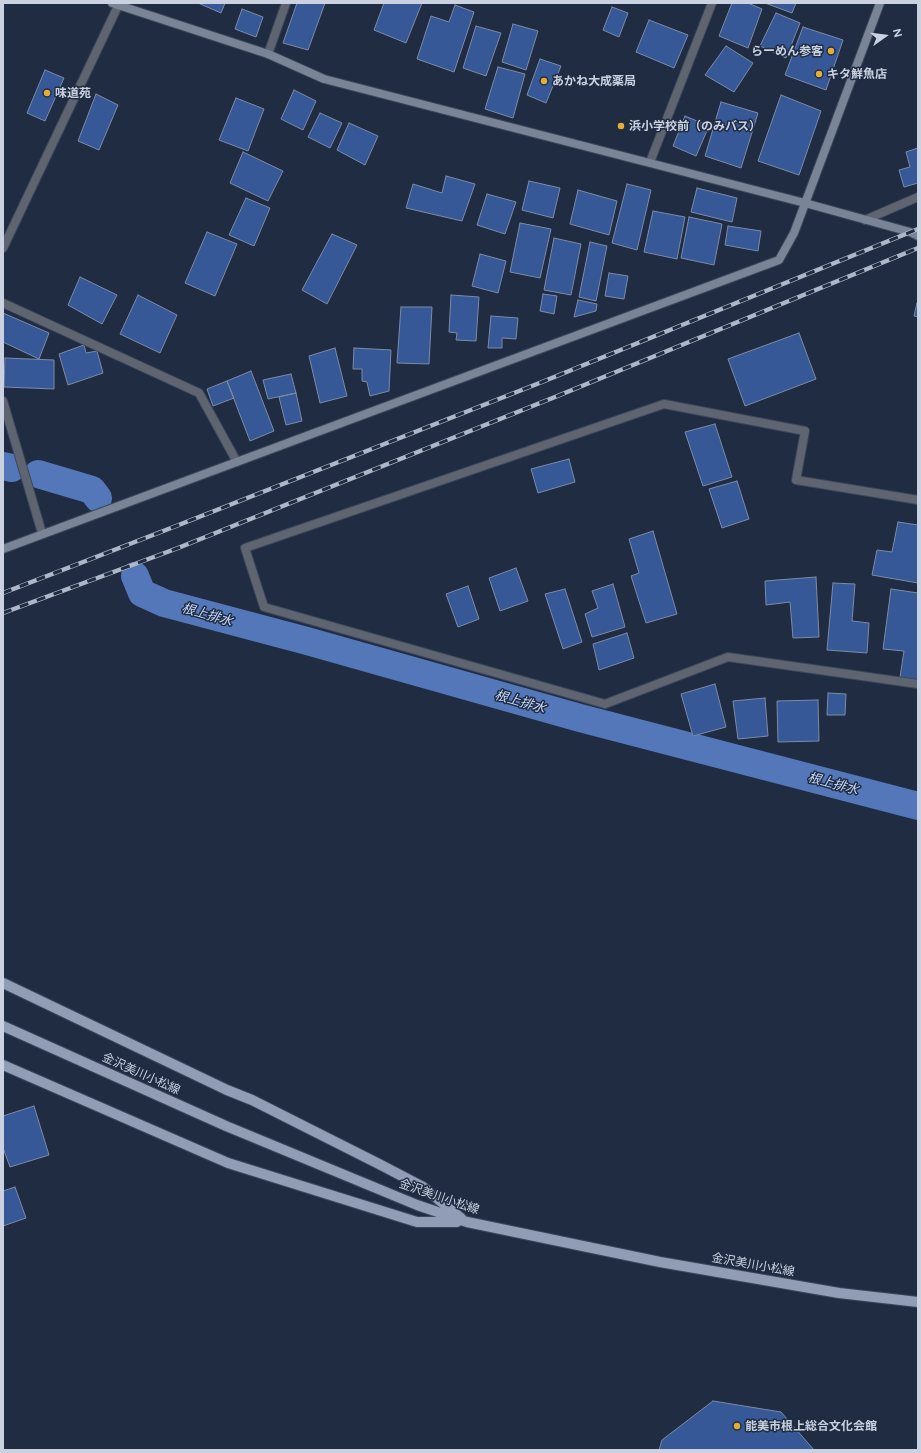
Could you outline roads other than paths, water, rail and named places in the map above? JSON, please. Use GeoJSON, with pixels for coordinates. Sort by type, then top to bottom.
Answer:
{"type":"FeatureCollection","features":[{"type":"Feature","properties":{"kind":"main road"},"geometry":{"type":"LineString","coordinates":[[3,983],[227,1090],[252,1100],[399,1174],[423,1187],[467,1222]]}},
{"type":"Feature","properties":{"kind":"main road","name":"金沢美川小松線"},"geometry":{"type":"LineString","coordinates":[[3,1026],[226,1126],[417,1205],[467,1222],[660,1262],[839,1293],[918,1302]]}},
{"type":"Feature","properties":{"kind":"main road"},"geometry":{"type":"LineString","coordinates":[[3,1065],[228,1163],[417,1222],[467,1222]]}},
{"type":"Feature","properties":{"kind":"street"},"geometry":{"type":"LineString","coordinates":[[268,54],[286,3]]}},
{"type":"Feature","properties":{"kind":"street"},"geometry":{"type":"LineString","coordinates":[[650,162],[712,3]]}},
{"type":"Feature","properties":{"kind":"street"},"geometry":{"type":"LineString","coordinates":[[3,549],[42,533],[779,260],[794,233],[880,3]]}},
{"type":"Feature","properties":{"kind":"street"},"geometry":{"type":"LineString","coordinates":[[3,248],[115,4],[268,54],[324,79],[650,162],[805,203],[918,236]]}},
{"type":"Feature","properties":{"kind":"street"},"geometry":{"type":"LineString","coordinates":[[865,220],[918,197]]}},
{"type":"Feature","properties":{"kind":"street"},"geometry":{"type":"LineString","coordinates":[[3,303],[199,393],[237,462]]}},
{"type":"Feature","properties":{"kind":"street"},"geometry":{"type":"LineString","coordinates":[[3,401],[42,533]]}},
{"type":"Feature","properties":{"kind":"street"},"geometry":{"type":"LineString","coordinates":[[918,500],[796,480],[805,432],[664,404],[244,548],[264,607],[605,704],[728,657],[918,684]]}},
{"type":"Feature","properties":{"kind":"waterway","name":"根上排水"},"geometry":{"type":"LineString","coordinates":[[3,466],[12,468]]}},
{"type":"Feature","properties":{"kind":"waterway","name":"根上排水"},"geometry":{"type":"LineString","coordinates":[[38,474],[92,490],[98,498]]}},
{"type":"Feature","properties":{"kind":"waterway","name":"根上排水"},"geometry":{"type":"LineString","coordinates":[[135,576],[142,593],[164,603],[307,641],[580,718],[918,806]]}},
{"type":"Feature","properties":{"kind":"railway"},"geometry":{"type":"LineString","coordinates":[[3,593],[542,382],[918,229]]}},
{"type":"Feature","properties":{"kind":"railway"},"geometry":{"type":"LineString","coordinates":[[3,613],[178,548],[555,397],[918,248]]}},
{"type":"Feature","properties":{"kind":"place","name":"らーめん参客"},"geometry":{"type":"Point","coordinates":[831,51]}},
{"type":"Feature","properties":{"kind":"place","name":"キタ鮮魚店"},"geometry":{"type":"Point","coordinates":[819,74]}},
{"type":"Feature","properties":{"kind":"place","name":"あかね大成薬局"},"geometry":{"type":"Point","coordinates":[544,81]}},
{"type":"Feature","properties":{"kind":"place","name":"味道苑"},"geometry":{"type":"Point","coordinates":[47,93]}},
{"type":"Feature","properties":{"kind":"place","name":"浜小学校前（のみバス）"},"geometry":{"type":"Point","coordinates":[621,126]}},
{"type":"Feature","properties":{"kind":"place","name":"能美市根上総合文化会館"},"geometry":{"type":"Point","coordinates":[737,1426]}}]}
